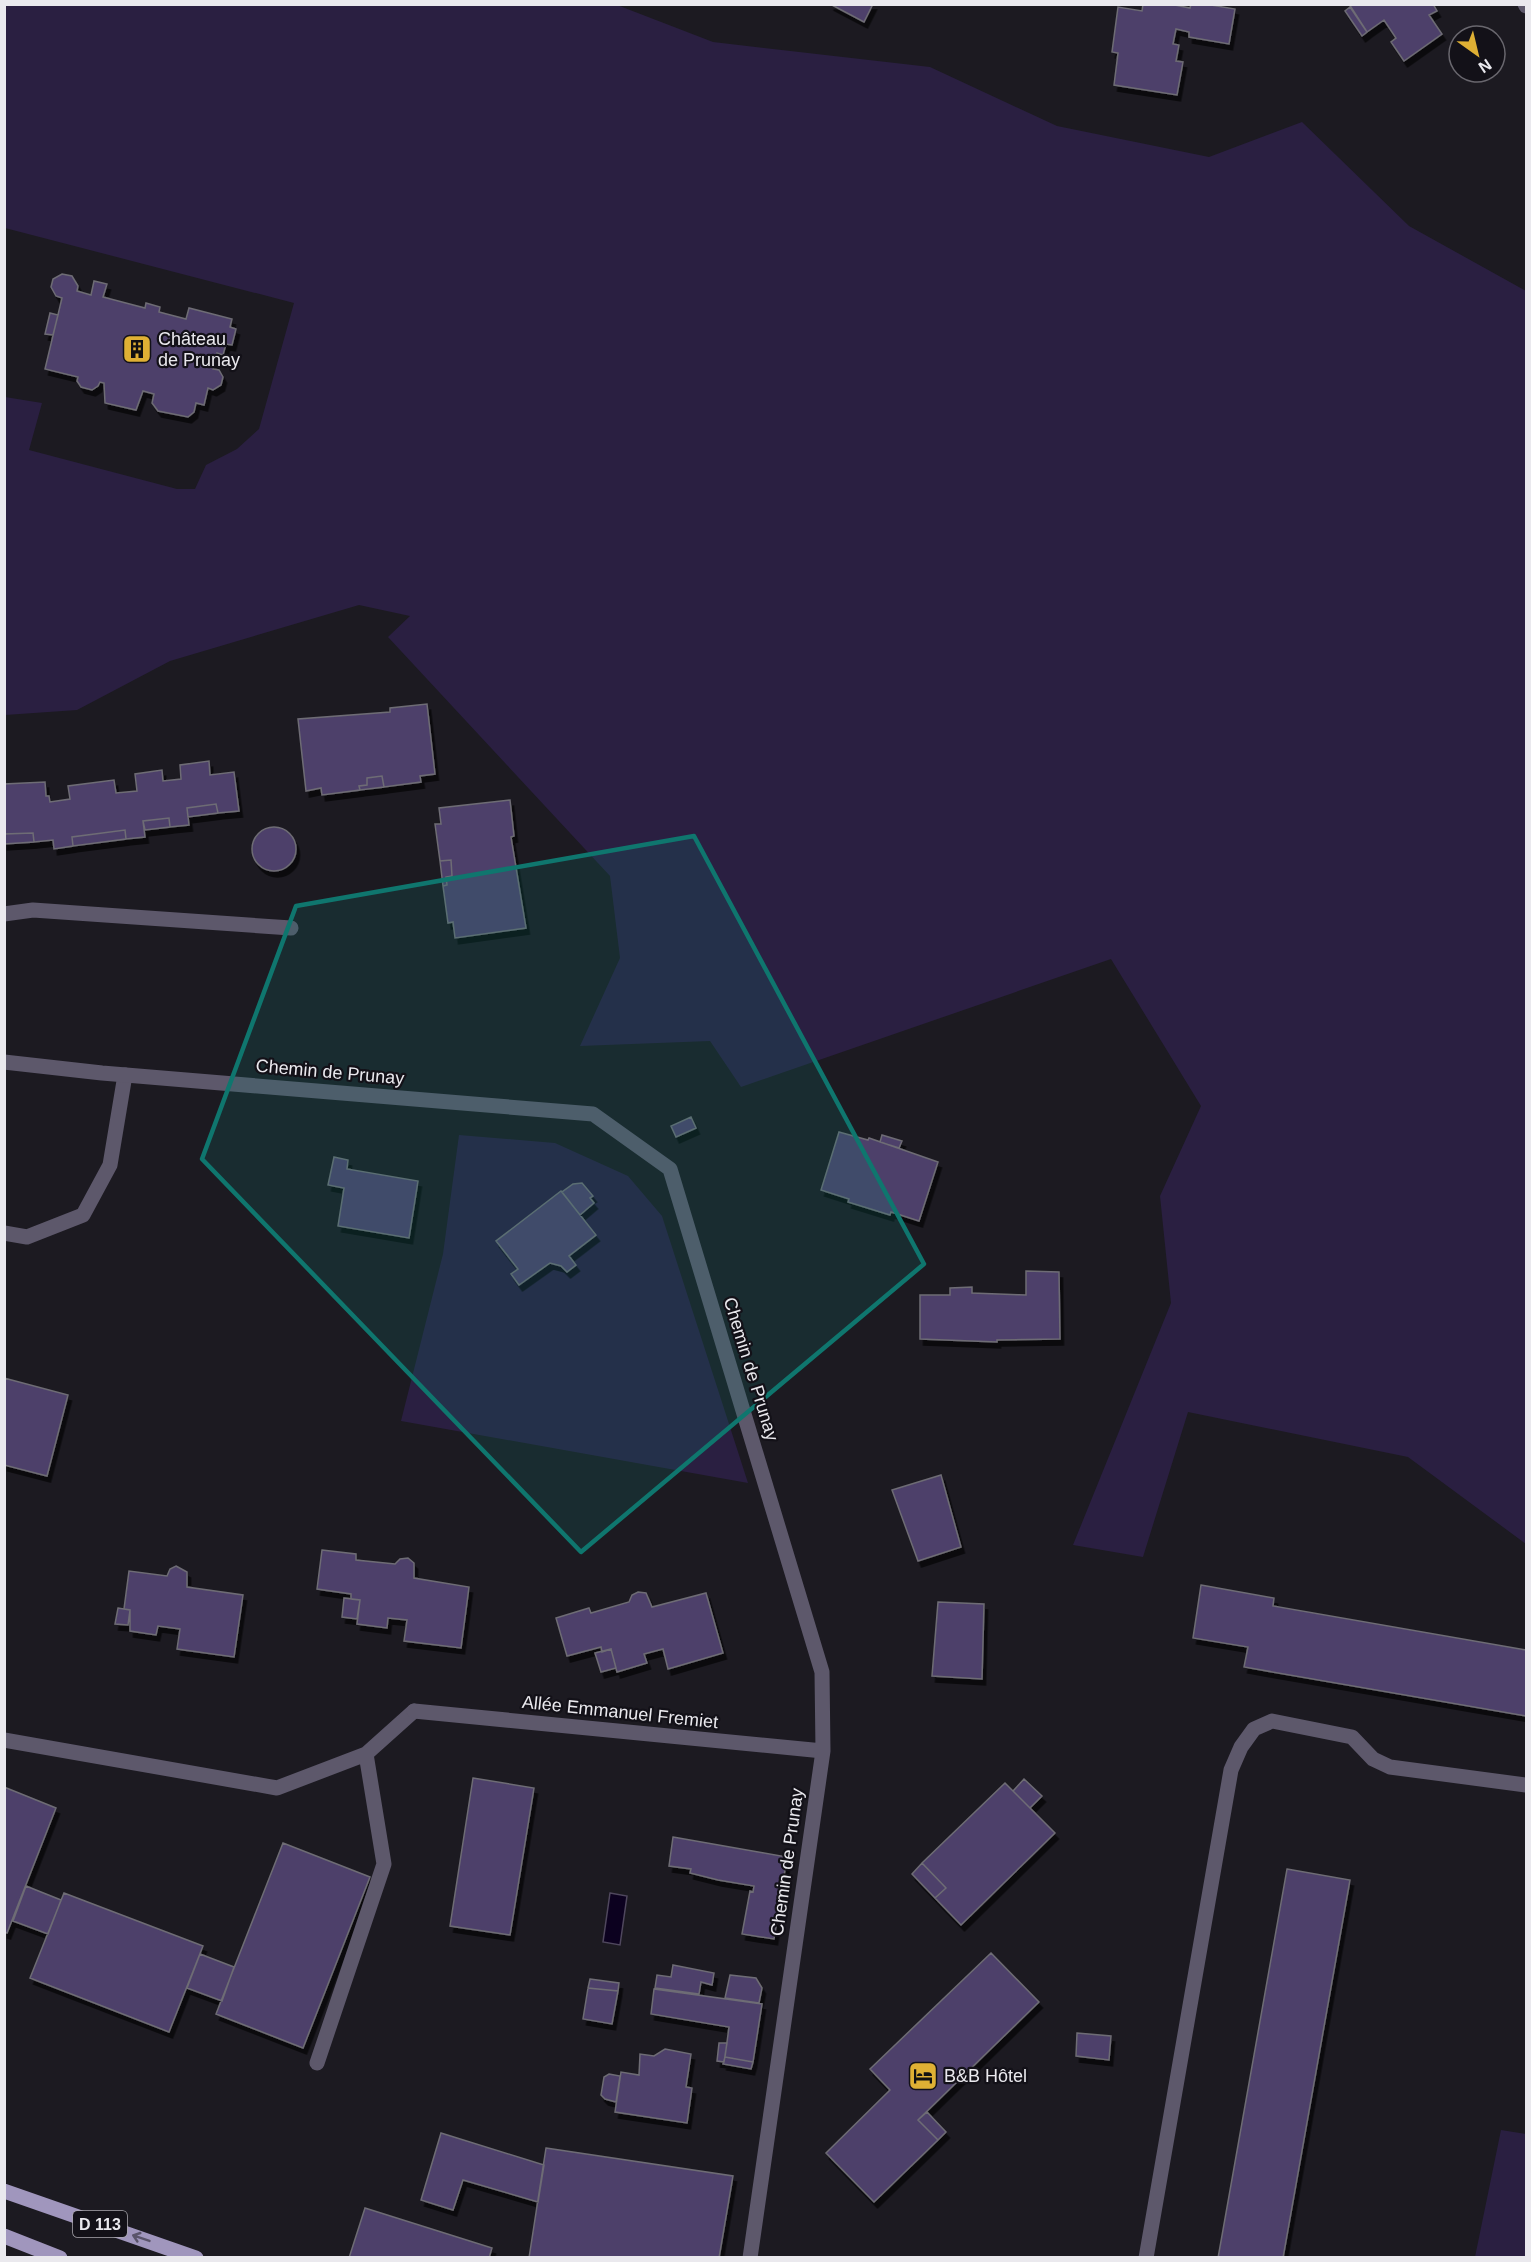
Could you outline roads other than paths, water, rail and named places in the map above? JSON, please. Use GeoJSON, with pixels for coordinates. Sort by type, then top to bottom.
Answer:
{"type":"FeatureCollection","features":[{"type":"Feature","properties":{"kind":"main road","name":"D 113"},"geometry":{"type":"LineString","coordinates":[[4,2191],[196,2258]]}},
{"type":"Feature","properties":{"kind":"main road","name":"D 113"},"geometry":{"type":"LineString","coordinates":[[4,2236],[60,2258]]}},
{"type":"Feature","properties":{"kind":"street"},"geometry":{"type":"LineString","coordinates":[[4,914],[33,910],[291,928]]}},
{"type":"Feature","properties":{"kind":"street","name":"Chemin de Prunay"},"geometry":{"type":"LineString","coordinates":[[4,1062],[125,1075],[593,1114],[670,1169],[822,1672],[823,1751],[750,2258]]}},
{"type":"Feature","properties":{"kind":"street"},"geometry":{"type":"LineString","coordinates":[[4,1233],[27,1237],[83,1215],[110,1165],[125,1075]]}},
{"type":"Feature","properties":{"kind":"street","name":"Allée Emmanuel Fremiet"},"geometry":{"type":"LineString","coordinates":[[366,1754],[414,1711],[823,1751]]}},
{"type":"Feature","properties":{"kind":"street"},"geometry":{"type":"LineString","coordinates":[[1146,2258],[1231,1770],[1241,1747],[1254,1729],[1272,1721],[1352,1737],[1373,1758],[1390,1767],[1527,1785]]}},
{"type":"Feature","properties":{"kind":"street"},"geometry":{"type":"LineString","coordinates":[[4,1740],[277,1788],[366,1754],[384,1864],[317,2063]]}},
{"type":"Feature","properties":{"kind":"place","name":"Château de Prunay"},"geometry":{"type":"Point","coordinates":[137,349]}},
{"type":"Feature","properties":{"kind":"place","name":"B&B Hôtel"},"geometry":{"type":"Point","coordinates":[923,2076]}}]}
